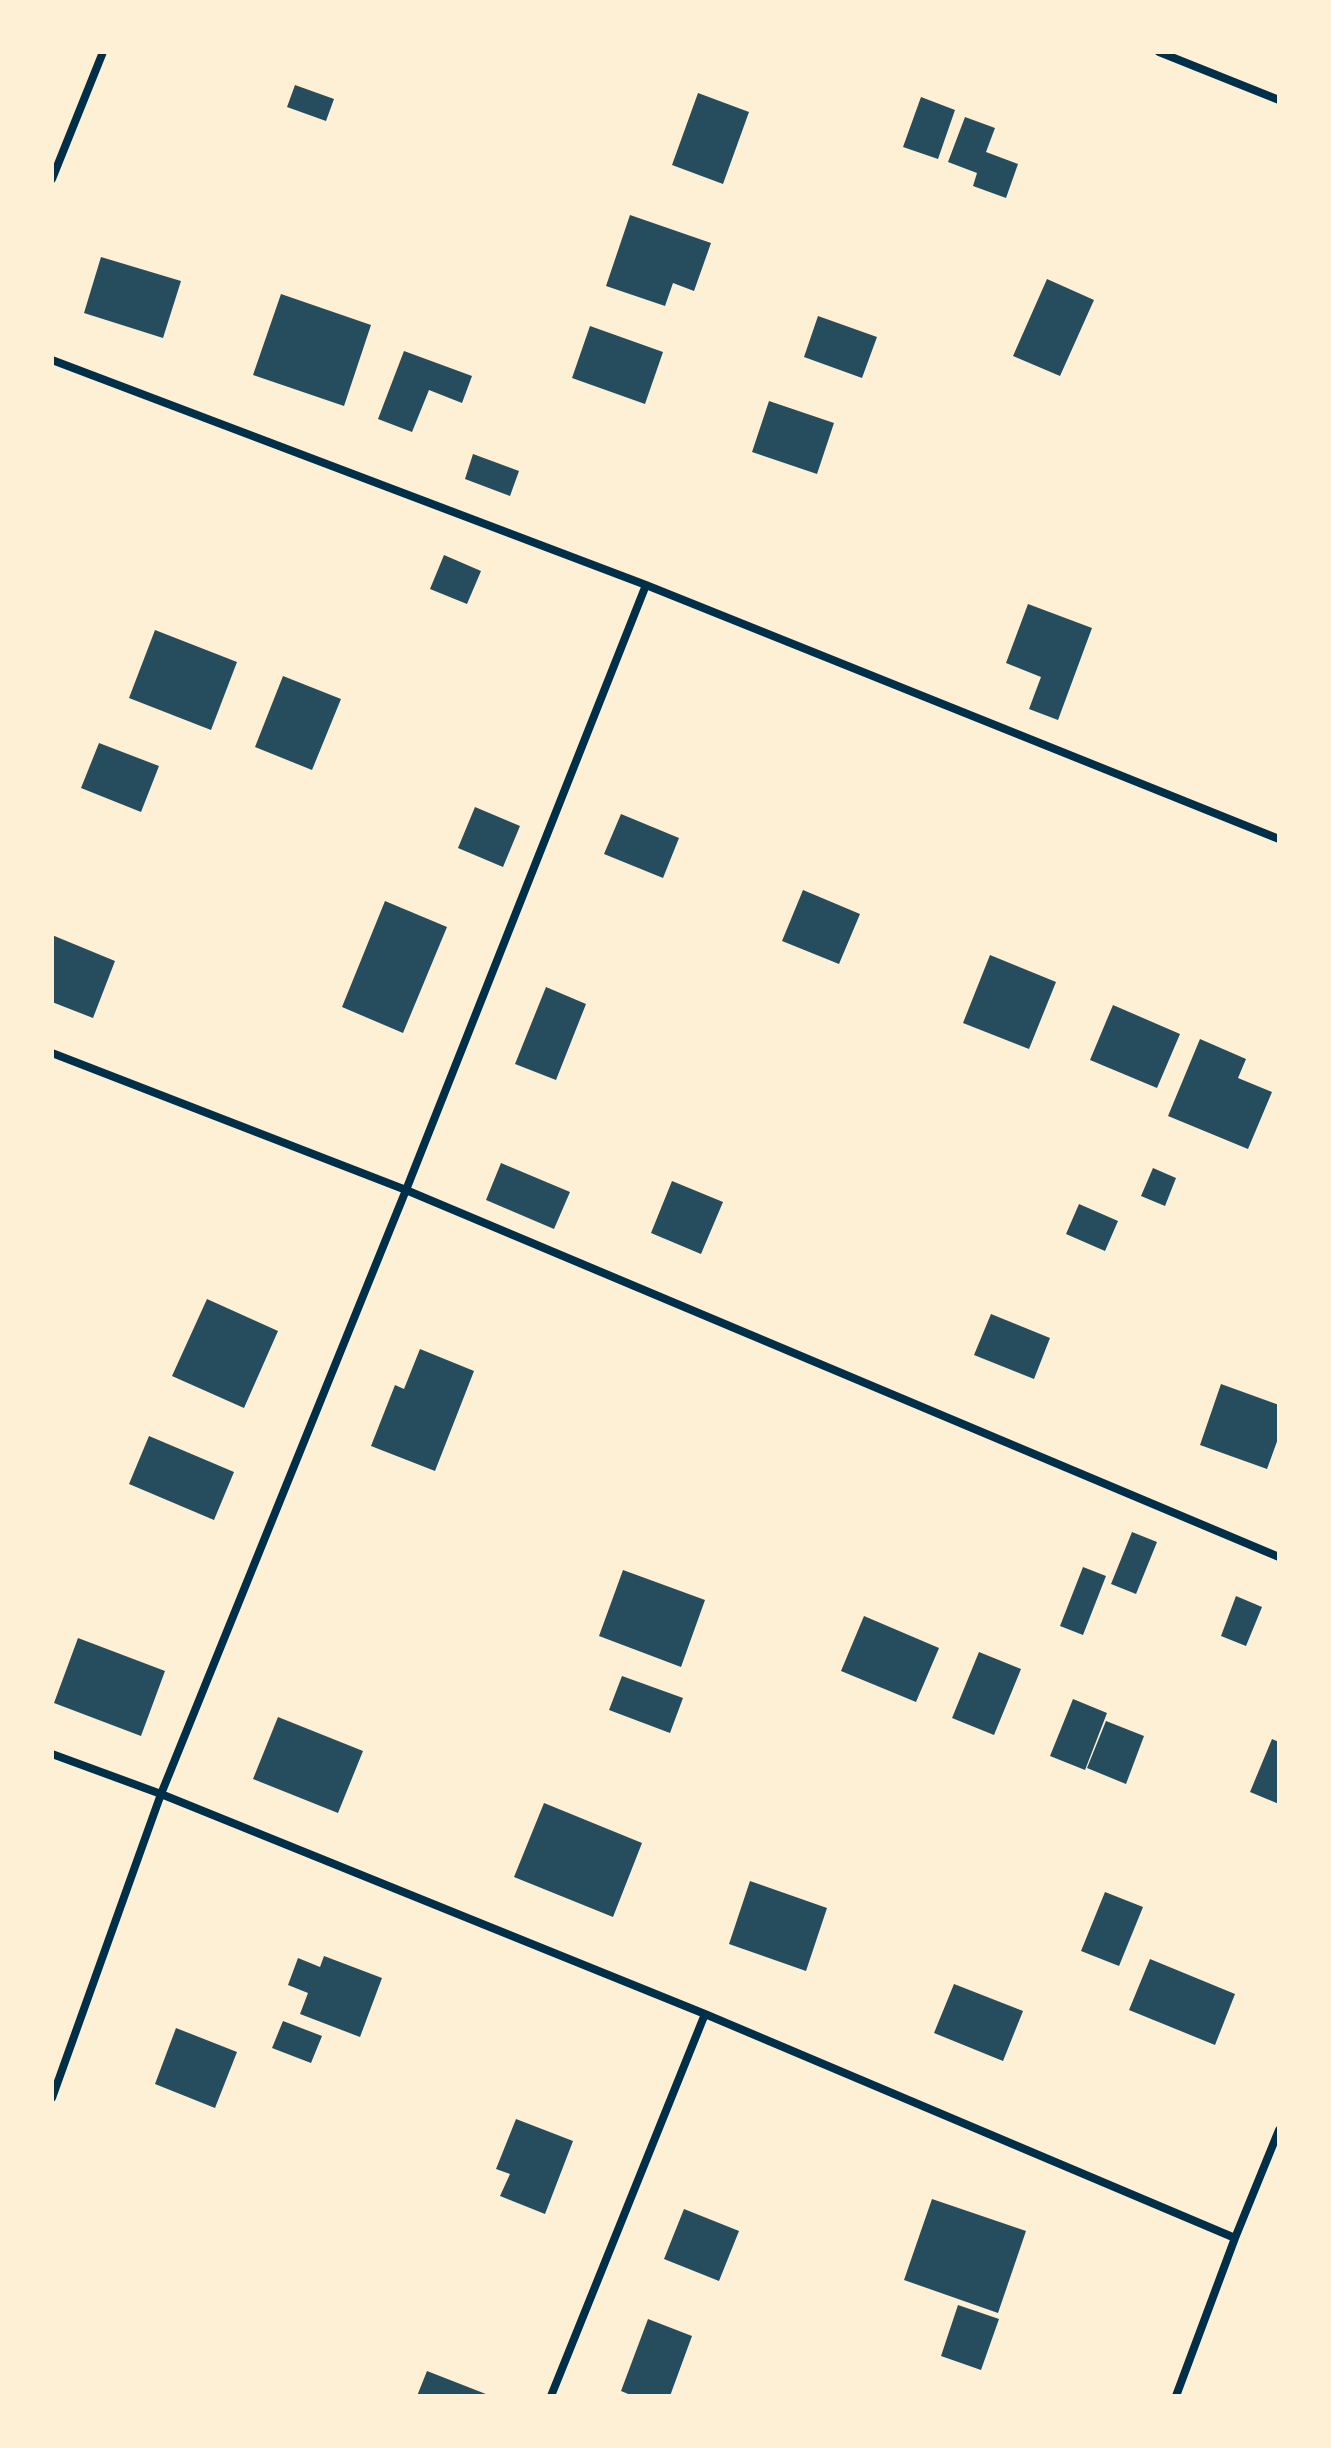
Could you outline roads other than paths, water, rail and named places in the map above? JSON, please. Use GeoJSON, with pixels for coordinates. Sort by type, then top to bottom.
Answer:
{"type":"FeatureCollection","features":[{"type":"Feature","properties":{"kind":"street"},"geometry":{"type":"LineString","coordinates":[[52,179],[103,52]]}},
{"type":"Feature","properties":{"kind":"street"},"geometry":{"type":"LineString","coordinates":[[1159,52],[1279,100]]}},
{"type":"Feature","properties":{"kind":"street"},"geometry":{"type":"LineString","coordinates":[[52,360],[646,585],[1279,839]]}},
{"type":"Feature","properties":{"kind":"street"},"geometry":{"type":"LineString","coordinates":[[52,2098],[161,1794],[406,1190],[646,585]]}},
{"type":"Feature","properties":{"kind":"street"},"geometry":{"type":"LineString","coordinates":[[52,1053],[406,1190],[1279,1557]]}},
{"type":"Feature","properties":{"kind":"street"},"geometry":{"type":"LineString","coordinates":[[52,1754],[161,1794],[705,2014],[1235,2238]]}},
{"type":"Feature","properties":{"kind":"street"},"geometry":{"type":"LineString","coordinates":[[551,2396],[705,2014]]}},
{"type":"Feature","properties":{"kind":"street"},"geometry":{"type":"LineString","coordinates":[[1176,2396],[1279,2130]]}}]}
